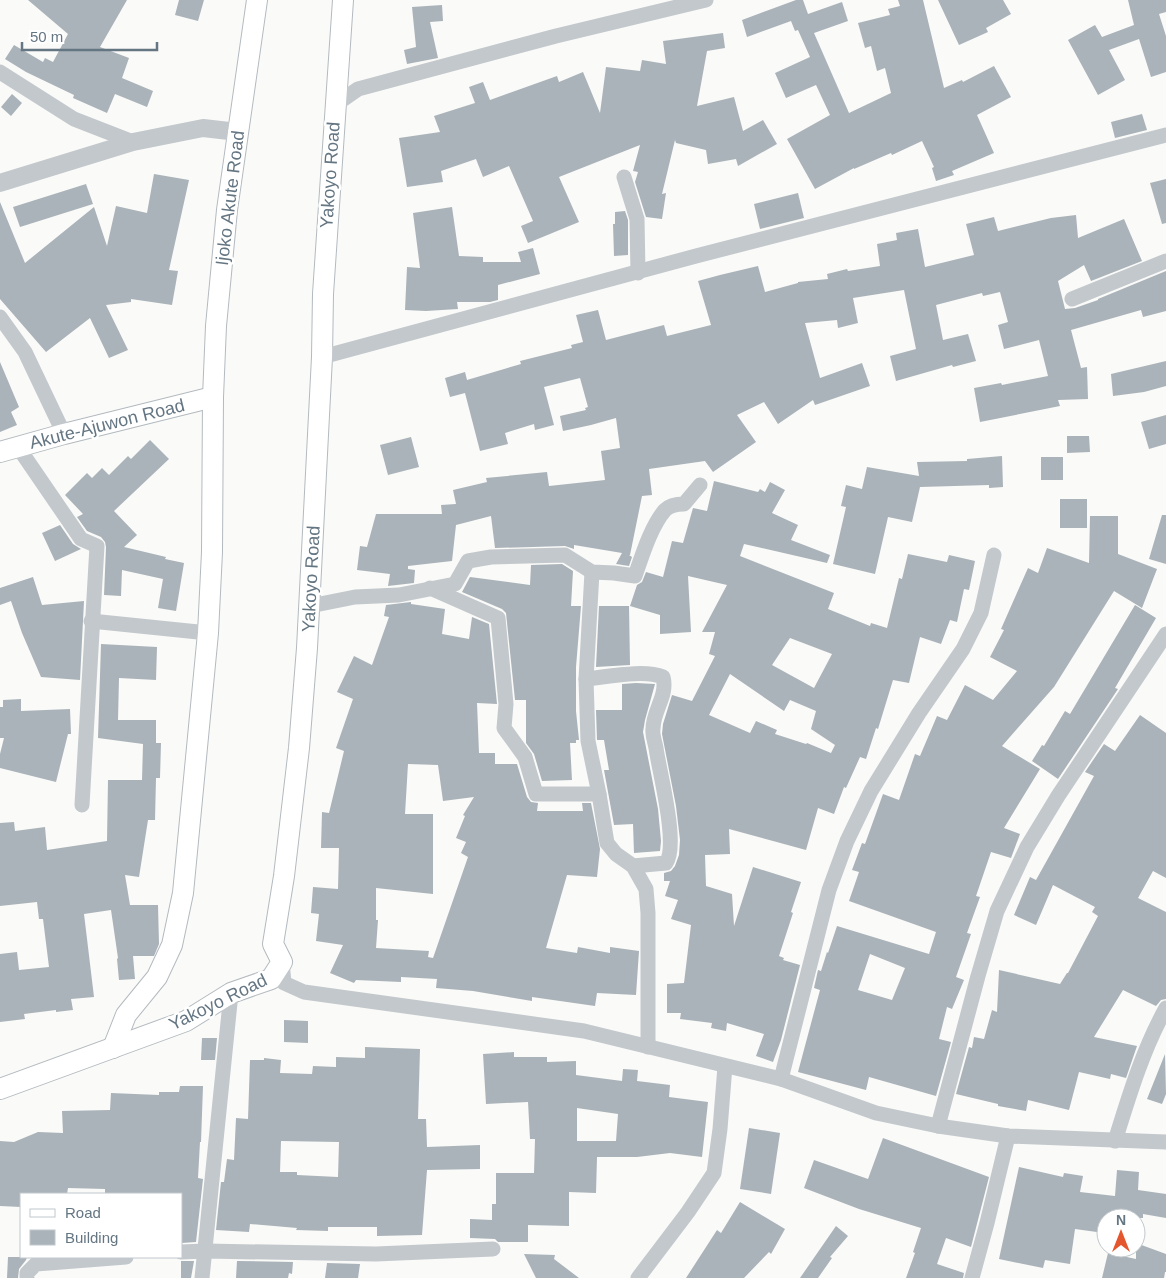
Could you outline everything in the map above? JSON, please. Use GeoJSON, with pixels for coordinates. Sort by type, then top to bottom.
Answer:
{"type":"FeatureCollection","features":[{"type":"Feature","properties":{"kind":"main road","name":"Ijoko Akute Road"},"geometry":{"type":"LineString","coordinates":[[213,397],[216,326],[227,210],[257,0]]}},
{"type":"Feature","properties":{"kind":"main road","name":"Yakoyo Road"},"geometry":{"type":"LineString","coordinates":[[0,1089],[186,1021],[231,994],[271,979],[282,962],[273,944],[284,876],[299,748],[310,606],[322,358],[323,294],[343,0]]}},
{"type":"Feature","properties":{"kind":"main road","name":"Akute-Ajuwon Road"},"geometry":{"type":"LineString","coordinates":[[9,450],[64,434],[213,397]]}},
{"type":"Feature","properties":{"kind":"main road"},"geometry":{"type":"LineString","coordinates":[[113,1048],[126,1015],[157,977],[172,945],[183,893],[208,633],[212,552],[213,397]]}},
{"type":"Feature","properties":{"kind":"street"},"geometry":{"type":"LineString","coordinates":[[335,105],[358,89],[556,36],[706,0]]}},
{"type":"Feature","properties":{"kind":"street"},"geometry":{"type":"LineString","coordinates":[[0,72],[74,119],[133,142]]}},
{"type":"Feature","properties":{"kind":"street"},"geometry":{"type":"LineString","coordinates":[[0,183],[133,142],[203,128],[238,132]]}},
{"type":"Feature","properties":{"kind":"street"},"geometry":{"type":"LineString","coordinates":[[322,358],[716,251],[1166,135]]}},
{"type":"Feature","properties":{"kind":"street"},"geometry":{"type":"LineString","coordinates":[[624,177],[637,219],[638,273]]}},
{"type":"Feature","properties":{"kind":"street"},"geometry":{"type":"LineString","coordinates":[[1072,299],[1166,261]]}},
{"type":"Feature","properties":{"kind":"street"},"geometry":{"type":"LineString","coordinates":[[0,317],[25,352],[64,434]]}},
{"type":"Feature","properties":{"kind":"street"},"geometry":{"type":"LineString","coordinates":[[9,450],[81,539],[96,546],[82,805]]}},
{"type":"Feature","properties":{"kind":"street"},"geometry":{"type":"LineString","coordinates":[[310,606],[355,597],[399,595],[455,584],[468,561],[491,557],[565,555],[592,572],[635,576],[650,535],[666,510],[673,505],[684,504],[700,485]]}},
{"type":"Feature","properties":{"kind":"street"},"geometry":{"type":"LineString","coordinates":[[781,1079],[829,890],[847,841],[871,791],[904,736],[963,649],[981,613],[994,555]]}},
{"type":"Feature","properties":{"kind":"street"},"geometry":{"type":"LineString","coordinates":[[592,572],[586,679],[588,741],[607,843],[616,854],[633,866],[646,889],[648,913],[648,1047]]}},
{"type":"Feature","properties":{"kind":"street"},"geometry":{"type":"LineString","coordinates":[[430,588],[498,618],[506,704],[504,728],[525,757],[536,794],[599,794]]}},
{"type":"Feature","properties":{"kind":"street"},"geometry":{"type":"LineString","coordinates":[[91,620],[208,633]]}},
{"type":"Feature","properties":{"kind":"street"},"geometry":{"type":"LineString","coordinates":[[938,1126],[995,920],[1019,863],[1058,796],[1166,634]]}},
{"type":"Feature","properties":{"kind":"street"},"geometry":{"type":"LineString","coordinates":[[586,679],[658,674],[663,677],[665,684],[653,729],[659,769],[665,788],[670,854],[666,863],[633,866]]}},
{"type":"Feature","properties":{"kind":"street"},"geometry":{"type":"LineString","coordinates":[[282,962],[284,983],[304,992],[584,1031],[781,1079],[876,1113],[938,1126],[1008,1136],[1166,1142]]}},
{"type":"Feature","properties":{"kind":"street"},"geometry":{"type":"LineString","coordinates":[[202,1278],[231,994]]}},
{"type":"Feature","properties":{"kind":"street"},"geometry":{"type":"LineString","coordinates":[[1115,1140],[1129,1096],[1158,1021],[1166,1008]]}},
{"type":"Feature","properties":{"kind":"street"},"geometry":{"type":"LineString","coordinates":[[638,1278],[688,1212],[714,1173],[720,1130],[725,1066]]}},
{"type":"Feature","properties":{"kind":"street"},"geometry":{"type":"LineString","coordinates":[[972,1278],[1008,1136]]}},
{"type":"Feature","properties":{"kind":"street"},"geometry":{"type":"LineString","coordinates":[[182,1252],[206,1250],[376,1254],[493,1249]]}},
{"type":"Feature","properties":{"kind":"street"},"geometry":{"type":"LineString","coordinates":[[27,1278],[27,1273],[36,1264],[113,1258]]}},
{"type":"Feature","properties":{"kind":"building"},"geometry":{"type":"Polygon","coordinates":[[[28,0],[127,0],[100,47],[129,58],[122,78],[153,91],[147,107],[115,94],[107,113],[73,98],[74,95],[26,72],[5,59],[14,45],[43,62],[45,58],[53,62],[68,34],[28,0]]]}},
{"type":"Feature","properties":{"kind":"building"},"geometry":{"type":"Polygon","coordinates":[[[179,0],[204,0],[198,21],[175,15],[179,0]]]}},
{"type":"Feature","properties":{"kind":"building"},"geometry":{"type":"Polygon","coordinates":[[[796,0],[803,0],[808,14],[842,2],[848,21],[814,33],[849,113],[891,93],[885,68],[877,71],[871,46],[865,48],[858,23],[890,15],[888,9],[900,6],[898,0],[923,0],[944,88],[962,80],[963,82],[994,66],[1011,97],[977,115],[994,153],[952,171],[954,175],[936,181],[932,168],[934,167],[922,141],[892,155],[891,153],[854,168],[815,189],[787,139],[830,115],[816,85],[786,98],[775,73],[810,57],[798,30],[795,31],[791,21],[747,37],[742,20],[796,0]]]}},
{"type":"Feature","properties":{"kind":"building"},"geometry":{"type":"Polygon","coordinates":[[[938,0],[1003,0],[1011,14],[986,28],[988,32],[959,45],[938,0]]]}},
{"type":"Feature","properties":{"kind":"building"},"geometry":{"type":"Polygon","coordinates":[[[1128,0],[1166,0],[1166,12],[1159,14],[1166,36],[1166,72],[1151,77],[1139,39],[1109,50],[1125,80],[1098,95],[1068,40],[1095,25],[1102,37],[1134,25],[1128,0]]]}},
{"type":"Feature","properties":{"kind":"building"},"geometry":{"type":"Polygon","coordinates":[[[442,5],[443,21],[430,22],[438,58],[407,64],[404,50],[416,47],[412,7],[442,5]]]}},
{"type":"Feature","properties":{"kind":"building"},"geometry":{"type":"Polygon","coordinates":[[[723,33],[725,48],[707,51],[697,106],[734,97],[743,131],[763,120],[777,144],[738,166],[736,159],[708,164],[706,150],[676,143],[675,140],[662,194],[666,193],[662,219],[646,217],[635,182],[638,172],[633,171],[640,145],[559,177],[579,222],[528,243],[521,226],[533,221],[509,166],[483,177],[476,159],[441,171],[443,182],[407,187],[399,138],[440,132],[434,116],[475,103],[469,87],[483,82],[490,100],[557,76],[559,82],[583,72],[600,113],[606,67],[640,71],[642,60],[666,64],[663,41],[723,33]]]}},
{"type":"Feature","properties":{"kind":"building"},"geometry":{"type":"Polygon","coordinates":[[[12,94],[22,103],[11,116],[1,107],[12,94]]]}},
{"type":"Feature","properties":{"kind":"building"},"geometry":{"type":"Polygon","coordinates":[[[1142,114],[1147,130],[1115,138],[1111,122],[1142,114]]]}},
{"type":"Feature","properties":{"kind":"building"},"geometry":{"type":"Polygon","coordinates":[[[154,174],[189,180],[169,270],[178,271],[172,305],[131,299],[131,302],[106,305],[128,350],[109,358],[90,318],[46,352],[0,299],[0,202],[25,263],[94,207],[107,246],[116,206],[147,213],[154,174]]]}},
{"type":"Feature","properties":{"kind":"building"},"geometry":{"type":"Polygon","coordinates":[[[1166,179],[1166,223],[1162,224],[1150,183],[1166,179]]]}},
{"type":"Feature","properties":{"kind":"building"},"geometry":{"type":"Polygon","coordinates":[[[86,184],[93,204],[20,227],[13,207],[86,184]]]}},
{"type":"Feature","properties":{"kind":"building"},"geometry":{"type":"Polygon","coordinates":[[[798,193],[804,218],[760,229],[754,204],[798,193]]]}},
{"type":"Feature","properties":{"kind":"building"},"geometry":{"type":"Polygon","coordinates":[[[452,207],[459,256],[483,257],[483,262],[521,262],[518,252],[533,248],[540,274],[498,285],[498,300],[490,302],[457,302],[458,309],[405,310],[407,267],[420,268],[413,213],[452,207]]]}},
{"type":"Feature","properties":{"kind":"building"},"geometry":{"type":"Polygon","coordinates":[[[625,211],[628,220],[628,255],[614,256],[613,224],[615,224],[615,212],[625,211]]]}},
{"type":"Feature","properties":{"kind":"building"},"geometry":{"type":"Polygon","coordinates":[[[1076,215],[1078,238],[1124,219],[1142,261],[1091,281],[1084,265],[1058,281],[1065,309],[1075,308],[1098,300],[1166,271],[1166,311],[1143,317],[1141,310],[1071,330],[1081,368],[1087,367],[1088,399],[1058,400],[1060,406],[980,422],[974,388],[1001,383],[1002,385],[1048,376],[1039,340],[1004,349],[998,325],[1008,322],[1000,292],[983,296],[982,293],[936,305],[943,340],[968,334],[976,361],[953,367],[952,365],[896,381],[890,356],[916,349],[904,290],[853,298],[858,323],[838,328],[837,320],[805,323],[820,378],[862,363],[870,386],[815,405],[813,400],[778,424],[764,402],[737,415],[756,442],[713,472],[705,461],[649,469],[652,495],[642,496],[629,555],[632,557],[629,566],[616,564],[622,553],[574,545],[574,549],[565,546],[495,548],[491,516],[456,525],[452,561],[408,566],[408,569],[415,570],[414,583],[388,586],[390,574],[357,570],[360,546],[367,547],[376,514],[442,514],[441,505],[456,504],[453,490],[487,482],[486,478],[547,472],[549,486],[605,480],[601,451],[620,448],[616,418],[563,431],[560,416],[586,410],[585,408],[588,407],[580,378],[544,387],[554,425],[535,430],[534,424],[505,433],[508,444],[480,451],[465,393],[450,397],[445,378],[465,372],[467,380],[521,364],[520,361],[572,348],[571,345],[583,342],[576,315],[598,310],[606,340],[664,325],[667,336],[711,325],[698,281],[720,275],[758,266],[765,292],[798,282],[828,279],[827,274],[847,269],[848,271],[880,266],[877,244],[897,240],[896,233],[918,229],[925,267],[974,255],[966,224],[994,217],[998,231],[1051,218],[1076,215]]]}},
{"type":"Feature","properties":{"kind":"building"},"geometry":{"type":"Polygon","coordinates":[[[1166,361],[1166,386],[1144,392],[1113,396],[1111,374],[1166,361]]]}},
{"type":"Feature","properties":{"kind":"building"},"geometry":{"type":"Polygon","coordinates":[[[0,362],[19,407],[11,412],[17,425],[0,432],[0,362]]]}},
{"type":"Feature","properties":{"kind":"building"},"geometry":{"type":"Polygon","coordinates":[[[1166,415],[1166,444],[1149,449],[1141,422],[1166,415]]]}},
{"type":"Feature","properties":{"kind":"building"},"geometry":{"type":"Polygon","coordinates":[[[1067,436],[1089,436],[1090,452],[1067,453],[1067,436]]]}},
{"type":"Feature","properties":{"kind":"building"},"geometry":{"type":"Polygon","coordinates":[[[411,437],[419,467],[388,475],[380,445],[411,437]]]}},
{"type":"Feature","properties":{"kind":"building"},"geometry":{"type":"Polygon","coordinates":[[[150,440],[169,459],[114,511],[137,535],[124,547],[184,563],[176,611],[158,608],[163,579],[122,570],[121,596],[104,595],[105,542],[101,537],[87,531],[77,517],[83,514],[65,495],[87,473],[92,478],[102,468],[109,475],[128,456],[131,459],[150,440]]]}},
{"type":"Feature","properties":{"kind":"building"},"geometry":{"type":"Polygon","coordinates":[[[1002,456],[1003,487],[989,488],[989,485],[920,487],[912,522],[888,517],[875,574],[833,564],[846,507],[841,506],[846,485],[862,489],[867,467],[919,476],[917,462],[967,461],[967,459],[1002,456]]]}},
{"type":"Feature","properties":{"kind":"building"},"geometry":{"type":"Polygon","coordinates":[[[1041,457],[1063,457],[1063,480],[1041,480],[1041,457]]]}},
{"type":"Feature","properties":{"kind":"building"},"geometry":{"type":"Polygon","coordinates":[[[714,481],[758,492],[760,489],[765,492],[770,482],[785,490],[772,513],[798,525],[791,540],[830,555],[827,563],[744,544],[740,556],[834,593],[828,609],[870,626],[871,623],[887,628],[899,578],[902,579],[908,554],[947,562],[949,555],[975,561],[969,590],[964,589],[957,622],[950,620],[941,644],[920,637],[909,683],[893,680],[878,729],[876,728],[866,759],[860,757],[846,788],[844,787],[834,814],[818,808],[806,850],[729,829],[730,854],[705,855],[706,886],[732,894],[734,926],[753,867],[801,882],[779,956],[784,958],[783,960],[800,965],[781,1040],[773,1062],[756,1056],[764,1034],[727,1023],[726,1031],[711,1028],[712,1023],[680,1019],[681,1013],[667,1013],[667,984],[684,983],[691,925],[671,919],[678,900],[665,896],[670,881],[664,881],[664,873],[671,871],[675,866],[679,855],[680,840],[676,806],[662,734],[663,724],[672,695],[692,701],[715,656],[709,654],[715,632],[702,632],[727,585],[688,576],[691,632],[660,634],[660,615],[630,606],[637,585],[642,582],[646,572],[663,577],[672,541],[683,543],[693,508],[707,511],[714,481]],[[790,638],[772,665],[814,688],[832,654],[790,638]],[[730,674],[709,715],[750,733],[756,721],[777,730],[775,734],[807,743],[831,753],[835,745],[811,729],[816,711],[790,700],[784,711],[730,674]]]}},
{"type":"Feature","properties":{"kind":"building"},"geometry":{"type":"Polygon","coordinates":[[[1060,499],[1087,499],[1087,528],[1060,528],[1060,499]]]}},
{"type":"Feature","properties":{"kind":"building"},"geometry":{"type":"Polygon","coordinates":[[[1162,515],[1166,515],[1166,564],[1149,559],[1162,515]]]}},
{"type":"Feature","properties":{"kind":"building"},"geometry":{"type":"Polygon","coordinates":[[[1090,516],[1118,516],[1118,554],[1157,569],[1142,608],[1114,591],[1054,687],[1002,746],[1040,769],[1004,828],[1020,834],[1011,858],[991,852],[976,896],[980,897],[967,933],[971,934],[956,977],[964,980],[952,1009],[947,1007],[939,1039],[951,1042],[936,1096],[869,1077],[866,1090],[798,1072],[820,990],[814,988],[818,970],[821,971],[837,926],[929,954],[936,932],[849,901],[859,872],[852,870],[862,843],[865,844],[883,794],[899,800],[915,754],[920,756],[937,716],[947,720],[965,685],[993,700],[1017,671],[990,657],[1004,630],[1001,629],[1028,568],[1038,573],[1047,548],[1089,563],[1090,516]],[[870,954],[858,990],[892,1000],[905,968],[870,954]]]}},
{"type":"Feature","properties":{"kind":"building"},"geometry":{"type":"Polygon","coordinates":[[[60,525],[73,544],[81,549],[55,561],[42,533],[60,525]]]}},
{"type":"Feature","properties":{"kind":"building"},"geometry":{"type":"Polygon","coordinates":[[[562,564],[573,571],[571,606],[581,606],[576,667],[576,711],[579,740],[576,740],[576,743],[570,743],[572,780],[542,781],[534,754],[526,743],[526,700],[515,700],[506,613],[502,609],[462,592],[470,577],[530,585],[531,565],[562,564]]]}},
{"type":"Feature","properties":{"kind":"building"},"geometry":{"type":"Polygon","coordinates":[[[33,577],[42,605],[84,601],[80,680],[41,677],[22,633],[11,601],[0,605],[0,588],[33,577]]]}},
{"type":"Feature","properties":{"kind":"building"},"geometry":{"type":"Polygon","coordinates":[[[411,602],[411,604],[445,609],[442,634],[469,639],[472,617],[489,624],[497,704],[477,703],[479,753],[495,753],[495,764],[517,764],[527,797],[531,802],[538,803],[537,811],[583,811],[582,803],[591,803],[600,849],[597,877],[567,875],[546,948],[577,953],[578,947],[610,953],[610,947],[639,951],[636,995],[597,993],[595,1006],[532,997],[532,1001],[473,991],[436,988],[437,979],[401,977],[401,982],[356,980],[354,983],[330,973],[343,945],[316,941],[319,914],[311,913],[313,887],[338,889],[339,848],[321,848],[322,812],[329,813],[344,751],[336,748],[353,699],[337,692],[354,656],[372,665],[389,617],[384,616],[386,605],[411,602]],[[408,764],[405,814],[433,814],[433,894],[376,888],[376,920],[378,920],[376,948],[429,951],[428,957],[433,958],[468,857],[461,853],[466,842],[456,838],[465,816],[463,815],[474,797],[443,801],[438,765],[408,764]]]}},
{"type":"Feature","properties":{"kind":"building"},"geometry":{"type":"Polygon","coordinates":[[[1135,605],[1156,618],[1115,688],[1118,689],[1058,779],[1032,761],[1042,745],[1044,746],[1065,711],[1070,714],[1135,605]]]}},
{"type":"Feature","properties":{"kind":"building"},"geometry":{"type":"Polygon","coordinates":[[[599,606],[629,606],[630,665],[596,667],[599,606]]]}},
{"type":"Feature","properties":{"kind":"building"},"geometry":{"type":"Polygon","coordinates":[[[101,644],[157,647],[156,680],[119,678],[118,720],[156,720],[156,743],[161,743],[160,778],[156,778],[155,820],[148,820],[139,877],[125,875],[130,905],[158,905],[159,944],[154,956],[133,956],[135,979],[119,980],[118,958],[111,910],[84,914],[94,997],[71,999],[73,1010],[24,1014],[25,1019],[0,1022],[0,954],[17,952],[19,970],[49,967],[43,919],[39,919],[37,902],[0,906],[0,823],[14,822],[15,831],[45,827],[47,850],[107,841],[108,780],[142,780],[143,744],[98,738],[101,644]]]}},
{"type":"Feature","properties":{"kind":"building"},"geometry":{"type":"Polygon","coordinates":[[[622,684],[655,684],[643,732],[658,809],[661,841],[660,851],[634,853],[633,824],[614,825],[604,770],[609,770],[604,740],[597,740],[596,710],[622,710],[622,684]]]}},
{"type":"Feature","properties":{"kind":"building"},"geometry":{"type":"Polygon","coordinates":[[[21,699],[21,711],[70,709],[71,734],[68,734],[56,782],[0,768],[0,754],[4,738],[0,738],[0,707],[3,707],[3,700],[21,699]]]}},
{"type":"Feature","properties":{"kind":"building"},"geometry":{"type":"Polygon","coordinates":[[[1140,715],[1166,733],[1166,878],[1153,871],[1138,898],[1166,912],[1166,999],[1161,1000],[1156,1006],[1123,990],[1094,1037],[1137,1046],[1126,1078],[1111,1074],[1110,1079],[1079,1072],[1069,1110],[1028,1100],[1026,1111],[998,1106],[998,1104],[956,1094],[969,1047],[972,1048],[974,1037],[984,1039],[992,1010],[997,1012],[999,970],[1060,984],[1068,973],[1098,916],[1092,912],[1095,907],[1053,885],[1036,925],[1014,915],[1030,877],[1036,880],[1094,776],[1085,772],[1104,744],[1115,751],[1140,715]]]}},
{"type":"Feature","properties":{"kind":"building"},"geometry":{"type":"Polygon","coordinates":[[[284,1020],[308,1021],[308,1043],[284,1042],[284,1020]]]}},
{"type":"Feature","properties":{"kind":"building"},"geometry":{"type":"Polygon","coordinates":[[[202,1038],[217,1038],[215,1060],[201,1060],[202,1038]]]}},
{"type":"Feature","properties":{"kind":"building"},"geometry":{"type":"Polygon","coordinates":[[[365,1047],[420,1049],[418,1119],[426,1119],[427,1147],[480,1145],[480,1169],[427,1170],[422,1235],[377,1236],[377,1227],[328,1227],[328,1231],[296,1230],[297,1228],[250,1224],[249,1232],[216,1230],[221,1182],[224,1182],[227,1159],[234,1160],[236,1118],[248,1119],[250,1060],[264,1060],[264,1058],[281,1060],[280,1073],[312,1074],[313,1066],[336,1067],[336,1057],[365,1058],[365,1047]],[[281,1141],[280,1172],[297,1172],[297,1175],[338,1177],[339,1142],[281,1141]]]}},
{"type":"Feature","properties":{"kind":"building"},"geometry":{"type":"Polygon","coordinates":[[[514,1052],[514,1057],[547,1057],[547,1062],[576,1061],[576,1075],[622,1081],[623,1069],[638,1070],[637,1081],[670,1085],[669,1097],[708,1102],[702,1157],[670,1153],[637,1157],[597,1157],[596,1193],[569,1192],[569,1226],[528,1225],[528,1242],[498,1242],[495,1239],[470,1238],[470,1219],[492,1220],[492,1204],[496,1204],[496,1173],[534,1173],[535,1139],[530,1139],[528,1102],[486,1104],[483,1054],[514,1052]],[[577,1108],[577,1141],[616,1141],[618,1114],[577,1108]]]}},
{"type":"Feature","properties":{"kind":"building"},"geometry":{"type":"Polygon","coordinates":[[[1165,1054],[1166,1094],[1162,1104],[1147,1099],[1165,1054]]]}},
{"type":"Feature","properties":{"kind":"building"},"geometry":{"type":"Polygon","coordinates":[[[180,1086],[203,1086],[198,1178],[203,1179],[196,1242],[182,1243],[182,1193],[105,1193],[105,1189],[68,1188],[67,1193],[20,1193],[20,1207],[0,1206],[0,1141],[14,1142],[38,1132],[63,1133],[62,1111],[110,1110],[111,1093],[159,1095],[159,1092],[179,1092],[180,1086]]]}},
{"type":"Feature","properties":{"kind":"building"},"geometry":{"type":"Polygon","coordinates":[[[749,1128],[780,1133],[771,1194],[740,1189],[749,1128]]]}},
{"type":"Feature","properties":{"kind":"building"},"geometry":{"type":"Polygon","coordinates":[[[883,1138],[989,1177],[971,1247],[946,1238],[937,1264],[964,1273],[963,1278],[906,1278],[921,1228],[859,1209],[804,1188],[814,1160],[868,1179],[883,1138]]]}},
{"type":"Feature","properties":{"kind":"building"},"geometry":{"type":"Polygon","coordinates":[[[1019,1167],[1063,1177],[1064,1173],[1083,1176],[1080,1192],[1115,1196],[1117,1170],[1139,1172],[1138,1190],[1166,1194],[1166,1218],[1146,1215],[1146,1208],[1096,1208],[1096,1232],[1075,1229],[1070,1264],[1045,1260],[1043,1268],[999,1259],[1019,1167]]]}},
{"type":"Feature","properties":{"kind":"building"},"geometry":{"type":"Polygon","coordinates":[[[740,1202],[785,1229],[771,1254],[769,1252],[744,1278],[686,1278],[717,1230],[721,1233],[740,1202]]]}},
{"type":"Feature","properties":{"kind":"building"},"geometry":{"type":"Polygon","coordinates":[[[836,1226],[848,1236],[830,1257],[832,1258],[818,1278],[800,1278],[836,1226]]]}},
{"type":"Feature","properties":{"kind":"building"},"geometry":{"type":"Polygon","coordinates":[[[1146,1247],[1166,1254],[1164,1278],[1102,1278],[1107,1258],[1146,1258],[1146,1247]]]}},
{"type":"Feature","properties":{"kind":"building"},"geometry":{"type":"Polygon","coordinates":[[[524,1254],[555,1255],[554,1259],[579,1278],[536,1278],[524,1254]]]}},
{"type":"Feature","properties":{"kind":"building"},"geometry":{"type":"Polygon","coordinates":[[[8,1257],[27,1258],[19,1269],[18,1278],[7,1278],[8,1257]]]}},
{"type":"Feature","properties":{"kind":"building"},"geometry":{"type":"Polygon","coordinates":[[[181,1261],[194,1261],[191,1278],[181,1278],[181,1261]]]}},
{"type":"Feature","properties":{"kind":"building"},"geometry":{"type":"Polygon","coordinates":[[[237,1261],[293,1262],[292,1274],[289,1273],[288,1278],[236,1278],[237,1261]]]}},
{"type":"Feature","properties":{"kind":"building"},"geometry":{"type":"Polygon","coordinates":[[[327,1263],[360,1264],[358,1278],[325,1278],[327,1263]]]}}]}
